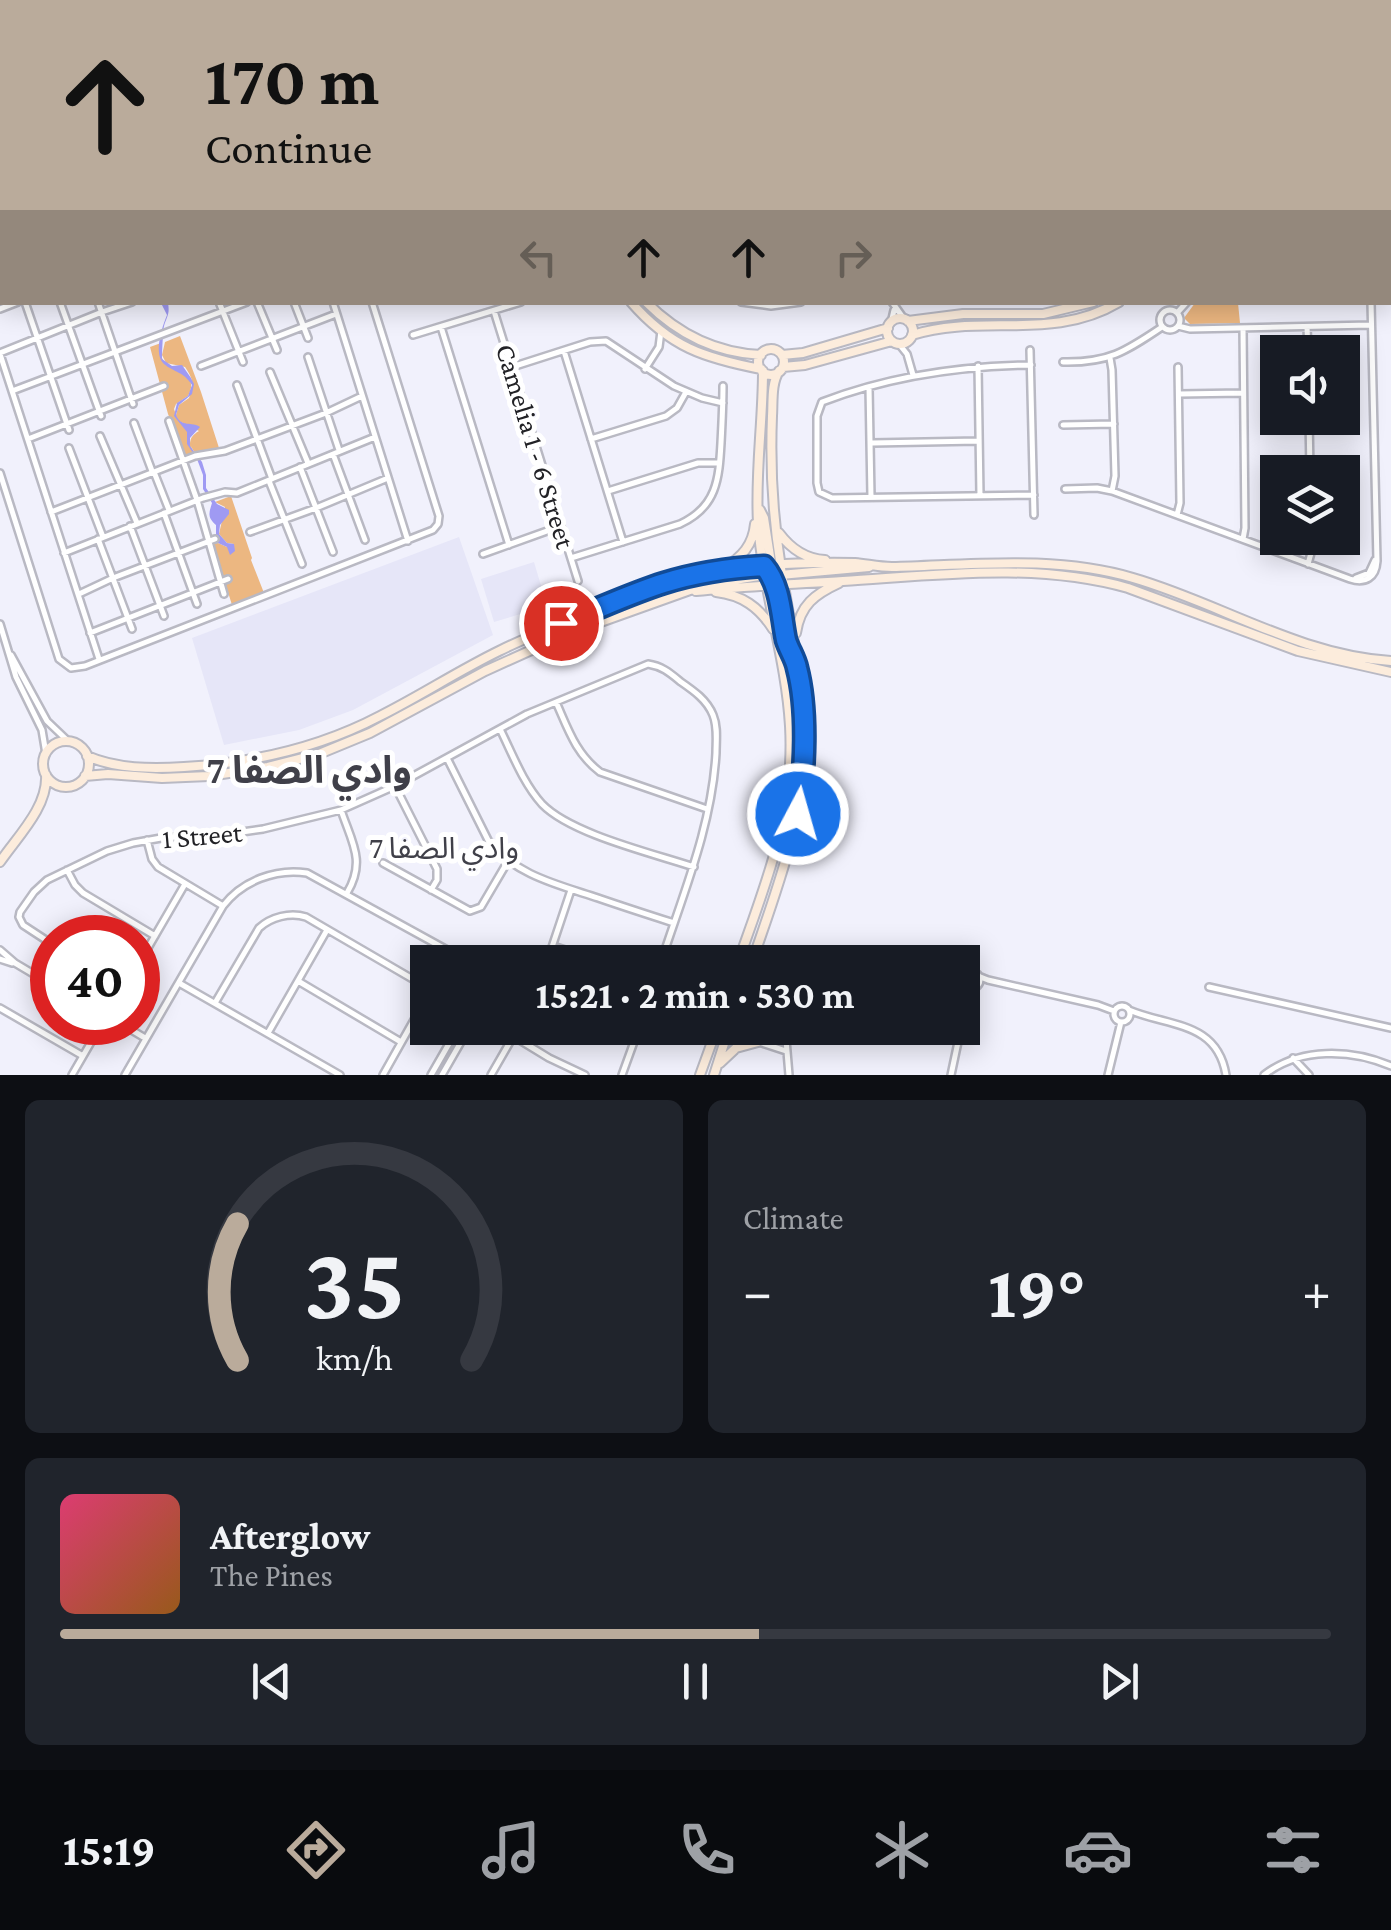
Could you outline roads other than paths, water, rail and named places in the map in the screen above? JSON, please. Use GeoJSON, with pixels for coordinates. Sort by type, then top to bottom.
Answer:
{"type":"FeatureCollection","features":[{"type":"Feature","properties":{"kind":"street"},"geometry":{"type":"LineString","coordinates":[[27,305],[68,427]]}},
{"type":"Feature","properties":{"kind":"street"},"geometry":{"type":"LineString","coordinates":[[61,305],[100,414]]}},
{"type":"Feature","properties":{"kind":"street"},"geometry":{"type":"LineString","coordinates":[[99,305],[132,402]]}},
{"type":"Feature","properties":{"kind":"street"},"geometry":{"type":"LineString","coordinates":[[99,659],[0,353],[123,305]]}},
{"type":"Feature","properties":{"kind":"street"},"geometry":{"type":"LineString","coordinates":[[220,305],[243,362]]}},
{"type":"Feature","properties":{"kind":"street"},"geometry":{"type":"LineString","coordinates":[[12,391],[240,305]]}},
{"type":"Feature","properties":{"kind":"street"},"geometry":{"type":"LineString","coordinates":[[258,305],[276,350]]}},
{"type":"Feature","properties":{"kind":"street"},"geometry":{"type":"LineString","coordinates":[[295,305],[308,338]]}},
{"type":"Feature","properties":{"kind":"street"},"geometry":{"type":"LineString","coordinates":[[334,305],[408,541]]}},
{"type":"Feature","properties":{"kind":"street"},"geometry":{"type":"LineString","coordinates":[[0,473],[59,659],[70,668],[433,530],[440,516],[373,305]]}},
{"type":"Feature","properties":{"kind":"street"},"geometry":{"type":"LineString","coordinates":[[413,335],[510,305]]}},
{"type":"Feature","properties":{"kind":"street"},"geometry":{"type":"LineString","coordinates":[[634,305],[676,342],[704,356],[771,374],[963,326],[1056,324],[1090,317],[1112,305]]}},
{"type":"Feature","properties":{"kind":"street"},"geometry":{"type":"LineString","coordinates":[[649,305],[696,340],[738,353],[761,354],[772,349],[782,355],[803,354],[890,326],[896,320],[963,314],[1043,314],[1080,305]]}},
{"type":"Feature","properties":{"kind":"street"},"geometry":{"type":"LineString","coordinates":[[893,305],[912,328],[907,354]]}},
{"type":"Feature","properties":{"kind":"street"},"geometry":{"type":"LineString","coordinates":[[893,305],[888,334],[907,354],[913,375]]}},
{"type":"Feature","properties":{"kind":"street"},"geometry":{"type":"LineString","coordinates":[[1156,305],[1162,312]]}},
{"type":"Feature","properties":{"kind":"street"},"geometry":{"type":"LineString","coordinates":[[1177,313],[1185,305]]}},
{"type":"Feature","properties":{"kind":"street"},"geometry":{"type":"LineString","coordinates":[[1065,490],[1112,491],[1350,579],[1371,577],[1377,566],[1377,552],[1371,305]]}},
{"type":"Feature","properties":{"kind":"street","name":"Camelia 1 - 6 Street"},"geometry":{"type":"LineString","coordinates":[[494,310],[578,581]]}},
{"type":"Feature","properties":{"kind":"street"},"geometry":{"type":"LineString","coordinates":[[1178,326],[1177,313],[1162,312],[1162,327],[1169,330],[1178,326],[1371,326]]}},
{"type":"Feature","properties":{"kind":"street"},"geometry":{"type":"LineString","coordinates":[[201,366],[336,314]]}},
{"type":"Feature","properties":{"kind":"street"},"geometry":{"type":"LineString","coordinates":[[441,326],[509,545]]}},
{"type":"Feature","properties":{"kind":"street"},"geometry":{"type":"LineString","coordinates":[[1063,362],[1110,358],[1162,327]]}},
{"type":"Feature","properties":{"kind":"street"},"geometry":{"type":"LineString","coordinates":[[1307,327],[1307,335]]}},
{"type":"Feature","properties":{"kind":"street"},"geometry":{"type":"LineString","coordinates":[[1242,328],[1242,541]]}},
{"type":"Feature","properties":{"kind":"street"},"geometry":{"type":"LineString","coordinates":[[657,352],[661,331]]}},
{"type":"Feature","properties":{"kind":"street"},"geometry":{"type":"LineString","coordinates":[[512,367],[590,342],[606,341],[686,392],[723,402]]}},
{"type":"Feature","properties":{"kind":"street"},"geometry":{"type":"LineString","coordinates":[[645,369],[657,352],[676,342]]}},
{"type":"Feature","properties":{"kind":"street"},"geometry":{"type":"LineString","coordinates":[[1030,350],[1034,515]]}},
{"type":"Feature","properties":{"kind":"street"},"geometry":{"type":"LineString","coordinates":[[564,351],[623,542]]}},
{"type":"Feature","properties":{"kind":"street"},"geometry":{"type":"LineString","coordinates":[[720,570],[751,543],[758,506],[761,354]]}},
{"type":"Feature","properties":{"kind":"street"},"geometry":{"type":"LineString","coordinates":[[744,945],[778,847],[788,792],[790,725],[777,637],[773,575],[776,528],[772,414],[774,380],[781,369],[782,355]]}},
{"type":"Feature","properties":{"kind":"street"},"geometry":{"type":"LineString","coordinates":[[308,357],[365,540]]}},
{"type":"Feature","properties":{"kind":"street"},"geometry":{"type":"LineString","coordinates":[[1110,358],[1114,424],[1112,491]]}},
{"type":"Feature","properties":{"kind":"street"},"geometry":{"type":"LineString","coordinates":[[1031,366],[978,366],[913,375],[820,404],[816,416],[817,482],[823,496],[832,498],[1034,495]]}},
{"type":"Feature","properties":{"kind":"street"},"geometry":{"type":"LineString","coordinates":[[978,366],[980,496]]}},
{"type":"Feature","properties":{"kind":"street"},"geometry":{"type":"LineString","coordinates":[[1177,516],[1178,367]]}},
{"type":"Feature","properties":{"kind":"street"},"geometry":{"type":"LineString","coordinates":[[270,372],[308,464]]}},
{"type":"Feature","properties":{"kind":"street"},"geometry":{"type":"LineString","coordinates":[[237,384],[302,564]]}},
{"type":"Feature","properties":{"kind":"street"},"geometry":{"type":"LineString","coordinates":[[28,439],[68,427],[164,386]]}},
{"type":"Feature","properties":{"kind":"street"},"geometry":{"type":"LineString","coordinates":[[571,558],[680,524],[698,513],[714,492],[719,474],[724,386]]}},
{"type":"Feature","properties":{"kind":"street"},"geometry":{"type":"LineString","coordinates":[[869,387],[871,497]]}},
{"type":"Feature","properties":{"kind":"street"},"geometry":{"type":"LineString","coordinates":[[591,439],[666,416],[677,408],[686,392]]}},
{"type":"Feature","properties":{"kind":"street"},"geometry":{"type":"LineString","coordinates":[[1179,394],[1243,393]]}},
{"type":"Feature","properties":{"kind":"street"},"geometry":{"type":"LineString","coordinates":[[51,512],[195,456],[225,451],[362,396]]}},
{"type":"Feature","properties":{"kind":"street"},"geometry":{"type":"LineString","coordinates":[[762,413],[772,414]]}},
{"type":"Feature","properties":{"kind":"street"},"geometry":{"type":"LineString","coordinates":[[168,421],[212,540],[224,580],[224,594]]}},
{"type":"Feature","properties":{"kind":"street"},"geometry":{"type":"LineString","coordinates":[[134,423],[197,604]]}},
{"type":"Feature","properties":{"kind":"street"},"geometry":{"type":"LineString","coordinates":[[1063,425],[1114,424]]}},
{"type":"Feature","properties":{"kind":"street"},"geometry":{"type":"LineString","coordinates":[[761,432],[772,433]]}},
{"type":"Feature","properties":{"kind":"street"},"geometry":{"type":"LineString","coordinates":[[100,436],[121,485],[164,616]]}},
{"type":"Feature","properties":{"kind":"street"},"geometry":{"type":"LineString","coordinates":[[64,553],[208,496],[237,493],[375,437]]}},
{"type":"Feature","properties":{"kind":"street"},"geometry":{"type":"LineString","coordinates":[[870,443],[978,441]]}},
{"type":"Feature","properties":{"kind":"street"},"geometry":{"type":"LineString","coordinates":[[69,448],[132,629]]}},
{"type":"Feature","properties":{"kind":"street"},"geometry":{"type":"LineString","coordinates":[[608,491],[698,463],[720,464]]}},
{"type":"Feature","properties":{"kind":"street"},"geometry":{"type":"LineString","coordinates":[[300,467],[333,552]]}},
{"type":"Feature","properties":{"kind":"street"},"geometry":{"type":"LineString","coordinates":[[250,532],[388,478]]}},
{"type":"Feature","properties":{"kind":"street"},"geometry":{"type":"LineString","coordinates":[[758,506],[764,518],[788,646],[797,664]]}},
{"type":"Feature","properties":{"kind":"street"},"geometry":{"type":"LineString","coordinates":[[483,554],[561,526]]}},
{"type":"Feature","properties":{"kind":"street"},"geometry":{"type":"LineString","coordinates":[[776,528],[788,544],[808,557],[856,560],[873,566]]}},
{"type":"Feature","properties":{"kind":"street"},"geometry":{"type":"LineString","coordinates":[[78,594],[212,540]]}},
{"type":"Feature","properties":{"kind":"street"},"geometry":{"type":"LineString","coordinates":[[1308,564],[1310,555]]}},
{"type":"Feature","properties":{"kind":"street"},"geometry":{"type":"LineString","coordinates":[[85,776],[209,776],[319,754],[370,733],[538,646],[621,613],[704,585],[873,566],[996,563],[1104,570],[1391,672]]}},
{"type":"Feature","properties":{"kind":"street"},"geometry":{"type":"LineString","coordinates":[[87,756],[108,764],[169,768],[224,764],[304,747],[382,716],[536,634],[664,583],[720,570],[844,581],[942,573],[1062,574],[1143,593],[1281,646],[1332,660],[1391,662]]}},
{"type":"Feature","properties":{"kind":"street"},"geometry":{"type":"LineString","coordinates":[[758,945],[788,857],[800,798],[804,726],[794,642],[773,575]]}},
{"type":"Feature","properties":{"kind":"street"},"geometry":{"type":"LineString","coordinates":[[90,633],[224,580]]}},
{"type":"Feature","properties":{"kind":"street"},"geometry":{"type":"LineString","coordinates":[[794,642],[807,602],[844,581]]}},
{"type":"Feature","properties":{"kind":"street"},"geometry":{"type":"LineString","coordinates":[[686,592],[723,593],[745,600],[763,615],[777,637]]}},
{"type":"Feature","properties":{"kind":"street"},"geometry":{"type":"LineString","coordinates":[[0,624],[20,688],[44,736],[46,754],[45,792],[0,862]]}},
{"type":"Feature","properties":{"kind":"street"},"geometry":{"type":"LineString","coordinates":[[9,653],[47,721],[59,735],[79,746],[89,764],[76,785],[50,796],[34,812]]}},
{"type":"Feature","properties":{"kind":"street","name":"1 Street"},"geometry":{"type":"LineString","coordinates":[[30,930],[20,917],[38,887],[107,851],[147,840],[249,831],[341,810],[396,786],[556,702],[654,664],[705,702],[715,721],[715,770],[708,810],[694,867],[667,945]]}},
{"type":"Feature","properties":{"kind":"street"},"geometry":{"type":"LineString","coordinates":[[556,702],[576,747],[600,772],[708,810]]}},
{"type":"Feature","properties":{"kind":"street"},"geometry":{"type":"LineString","coordinates":[[500,729],[534,794],[562,820],[694,867]]}},
{"type":"Feature","properties":{"kind":"street"},"geometry":{"type":"LineString","coordinates":[[46,754],[55,744],[69,742]]}},
{"type":"Feature","properties":{"kind":"street"},"geometry":{"type":"LineString","coordinates":[[447,758],[488,840],[508,861],[571,890],[674,923]]}},
{"type":"Feature","properties":{"kind":"street"},"geometry":{"type":"LineString","coordinates":[[46,775],[55,784],[67,787]]}},
{"type":"Feature","properties":{"kind":"street"},"geometry":{"type":"LineString","coordinates":[[396,786],[437,868],[437,880],[431,890]]}},
{"type":"Feature","properties":{"kind":"street"},"geometry":{"type":"LineString","coordinates":[[341,810],[358,865],[347,894]]}},
{"type":"Feature","properties":{"kind":"street"},"geometry":{"type":"LineString","coordinates":[[147,840],[154,863],[162,870],[223,906]]}},
{"type":"Feature","properties":{"kind":"street"},"geometry":{"type":"LineString","coordinates":[[382,863],[474,911],[508,861]]}},
{"type":"Feature","properties":{"kind":"street"},"geometry":{"type":"LineString","coordinates":[[67,870],[83,893],[120,915]]}},
{"type":"Feature","properties":{"kind":"street","name":"1 Street"},"geometry":{"type":"LineString","coordinates":[[160,1016],[236,889],[290,872],[307,872],[436,945]]}},
{"type":"Feature","properties":{"kind":"street","name":"1 Street"},"geometry":{"type":"LineString","coordinates":[[160,928],[186,884]]}},
{"type":"Feature","properties":{"kind":"street"},"geometry":{"type":"LineString","coordinates":[[553,945],[571,890]]}},
{"type":"Feature","properties":{"kind":"street"},"geometry":{"type":"LineString","coordinates":[[215,1003],[264,923],[297,915],[410,981]]}},
{"type":"Feature","properties":{"kind":"street"},"geometry":{"type":"LineString","coordinates":[[268,1034],[327,930]]}},
{"type":"Feature","properties":{"kind":"street"},"geometry":{"type":"LineString","coordinates":[[1,955],[30,972]]}},
{"type":"Feature","properties":{"kind":"street"},"geometry":{"type":"LineString","coordinates":[[980,977],[1114,1011]]}},
{"type":"Feature","properties":{"kind":"street"},"geometry":{"type":"LineString","coordinates":[[980,984],[991,981]]}},
{"type":"Feature","properties":{"kind":"street"},"geometry":{"type":"LineString","coordinates":[[298,982],[401,1042]]}},
{"type":"Feature","properties":{"kind":"street"},"geometry":{"type":"LineString","coordinates":[[179,984],[340,1075]]}},
{"type":"Feature","properties":{"kind":"street"},"geometry":{"type":"LineString","coordinates":[[1209,986],[1391,1028]]}},
{"type":"Feature","properties":{"kind":"street"},"geometry":{"type":"LineString","coordinates":[[1114,1011],[1121,1006],[1129,1014],[1187,1027],[1205,1036],[1219,1052],[1226,1075]]}},
{"type":"Feature","properties":{"kind":"street"},"geometry":{"type":"LineString","coordinates":[[0,1008],[83,1056]]}},
{"type":"Feature","properties":{"kind":"street"},"geometry":{"type":"LineString","coordinates":[[1114,1011],[1120,1022]]}},
{"type":"Feature","properties":{"kind":"street"},"geometry":{"type":"LineString","coordinates":[[1108,1075],[1120,1022],[1129,1014]]}},
{"type":"Feature","properties":{"kind":"street"},"geometry":{"type":"LineString","coordinates":[[382,1075],[410,1025]]}},
{"type":"Feature","properties":{"kind":"street"},"geometry":{"type":"LineString","coordinates":[[72,1075],[89,1045]]}},
{"type":"Feature","properties":{"kind":"street","name":"1 Street"},"geometry":{"type":"LineString","coordinates":[[125,1075],[142,1045]]}},
{"type":"Feature","properties":{"kind":"street"},"geometry":{"type":"LineString","coordinates":[[430,1075],[448,1045]]}},
{"type":"Feature","properties":{"kind":"street"},"geometry":{"type":"LineString","coordinates":[[442,1075],[459,1045]]}},
{"type":"Feature","properties":{"kind":"street"},"geometry":{"type":"LineString","coordinates":[[491,1075],[508,1045]]}},
{"type":"Feature","properties":{"kind":"street"},"geometry":{"type":"LineString","coordinates":[[528,1045],[585,1075]]}},
{"type":"Feature","properties":{"kind":"street"},"geometry":{"type":"LineString","coordinates":[[622,1075],[633,1045]]}},
{"type":"Feature","properties":{"kind":"street"},"geometry":{"type":"LineString","coordinates":[[700,1075],[711,1045]]}},
{"type":"Feature","properties":{"kind":"street"},"geometry":{"type":"LineString","coordinates":[[715,1071],[724,1045]]}},
{"type":"Feature","properties":{"kind":"street"},"geometry":{"type":"LineString","coordinates":[[715,1071],[741,1045]]}},
{"type":"Feature","properties":{"kind":"street"},"geometry":{"type":"LineString","coordinates":[[776,1045],[786,1051]]}},
{"type":"Feature","properties":{"kind":"street"},"geometry":{"type":"LineString","coordinates":[[785,1045],[789,1075]]}},
{"type":"Feature","properties":{"kind":"street"},"geometry":{"type":"LineString","coordinates":[[951,1075],[957,1045]]}},
{"type":"Feature","properties":{"kind":"street"},"geometry":{"type":"LineString","coordinates":[[1264,1075],[1293,1058],[1315,1055],[1348,1054],[1391,1066]]}},
{"type":"Feature","properties":{"kind":"street"},"geometry":{"type":"LineString","coordinates":[[1293,1058],[1309,1075]]}},
{"type":"Feature","properties":{"kind":"district","name":"وادي الصفا 7"},"geometry":{"type":"Point","coordinates":[309,770]}},
{"type":"Feature","properties":{"kind":"district","name":"وادي الصفا 7"},"geometry":{"type":"Point","coordinates":[444,848]}}]}
